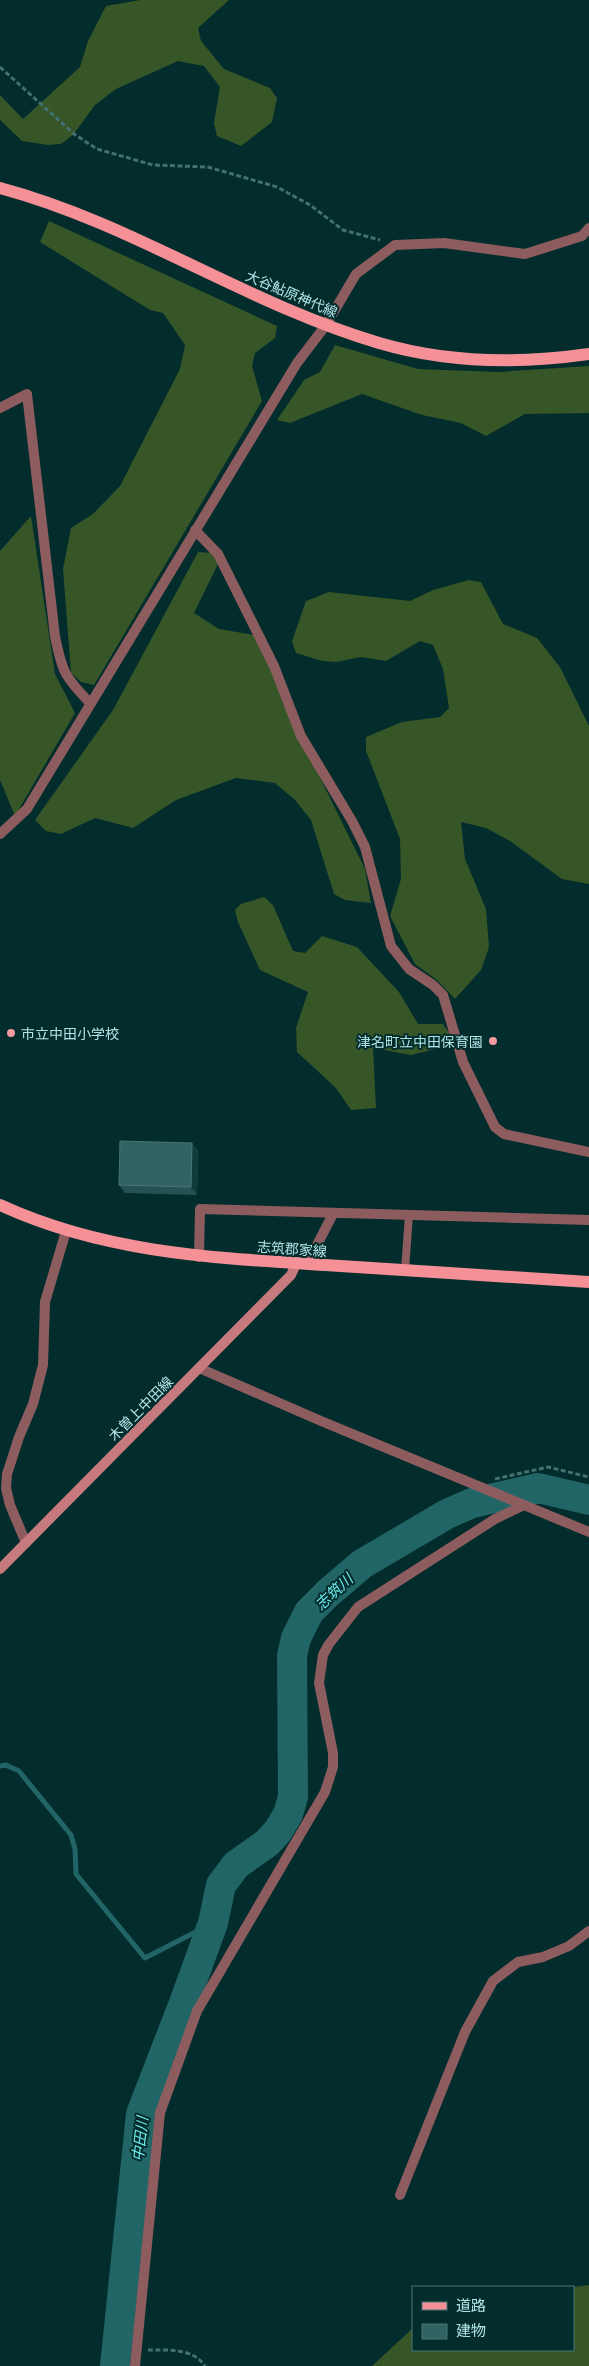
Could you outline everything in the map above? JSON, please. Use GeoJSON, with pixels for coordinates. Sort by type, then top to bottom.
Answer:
{"type":"FeatureCollection","features":[{"type":"Feature","properties":{"kind":"main road","name":"大谷鮎原神代線"},"geometry":{"type":"LineString","coordinates":[[0,188],[86,217],[290,311],[380,343],[438,356],[500,361],[560,359],[589,354]]}},
{"type":"Feature","properties":{"kind":"main road","name":"志筑郡家線"},"geometry":{"type":"LineString","coordinates":[[0,1205],[36,1222],[66,1231],[132,1248],[199,1257],[589,1282]]}},
{"type":"Feature","properties":{"kind":"main road","name":"木曽上中田線"},"geometry":{"type":"LineString","coordinates":[[0,1570],[301,1264]]}},
{"type":"Feature","properties":{"kind":"street"},"geometry":{"type":"LineString","coordinates":[[0,834],[27,809],[297,363],[326,325],[356,274],[395,245],[444,243],[525,254],[587,235]]}},
{"type":"Feature","properties":{"kind":"street"},"geometry":{"type":"LineString","coordinates":[[0,408],[27,394],[55,636],[60,664],[68,680],[90,703]]}},
{"type":"Feature","properties":{"kind":"street"},"geometry":{"type":"LineString","coordinates":[[195,530],[218,554],[274,666],[301,736],[352,821],[365,847],[391,946],[409,969],[433,985],[443,995],[463,1062],[495,1127],[504,1134],[589,1152]]}},
{"type":"Feature","properties":{"kind":"street"},"geometry":{"type":"LineString","coordinates":[[199,1257],[200,1209],[589,1220]]}},
{"type":"Feature","properties":{"kind":"street"},"geometry":{"type":"LineString","coordinates":[[301,1264],[333,1214]]}},
{"type":"Feature","properties":{"kind":"street"},"geometry":{"type":"LineString","coordinates":[[26,1543],[10,1504],[6,1488],[7,1474],[19,1437],[34,1404],[43,1365],[45,1302],[66,1231]]}},
{"type":"Feature","properties":{"kind":"street"},"geometry":{"type":"LineString","coordinates":[[199,1368],[589,1532]]}},
{"type":"Feature","properties":{"kind":"street"},"geometry":{"type":"LineString","coordinates":[[135,2366],[160,2112],[197,2011],[325,1792],[333,1767],[333,1754],[319,1682],[323,1655],[358,1608],[495,1519],[522,1504]]}},
{"type":"Feature","properties":{"kind":"street"},"geometry":{"type":"LineString","coordinates":[[400,2195],[465,2032],[493,1981],[518,1962],[543,1957],[569,1946],[589,1931]]}},
{"type":"Feature","properties":{"kind":"lane"},"geometry":{"type":"LineString","coordinates":[[405,1270],[409,1215]]}},
{"type":"Feature","properties":{"kind":"path"},"geometry":{"type":"LineString","coordinates":[[0,68],[74,134],[97,149],[153,165],[208,167],[278,187],[310,205],[343,230],[395,245]]}},
{"type":"Feature","properties":{"kind":"path"},"geometry":{"type":"LineString","coordinates":[[481,1488],[501,1476],[548,1467],[589,1476]]}},
{"type":"Feature","properties":{"kind":"path"},"geometry":{"type":"LineString","coordinates":[[137,2349],[184,2352],[196,2358],[205,2366]]}},
{"type":"Feature","properties":{"kind":"green space"},"geometry":{"type":"Polygon","coordinates":[[[140,0],[229,0],[198,28],[201,41],[224,69],[270,88],[277,98],[272,122],[241,146],[217,136],[214,123],[220,87],[204,66],[178,61],[116,89],[95,105],[73,135],[61,144],[48,145],[22,141],[0,120],[0,95],[23,119],[80,67],[88,41],[106,6],[140,0]]]}},
{"type":"Feature","properties":{"kind":"green space"},"geometry":{"type":"Polygon","coordinates":[[[49,221],[277,326],[275,338],[255,353],[252,366],[262,401],[94,685],[81,682],[71,673],[63,569],[71,528],[93,514],[120,486],[180,369],[185,345],[163,313],[150,310],[40,242],[49,221]]]}},
{"type":"Feature","properties":{"kind":"green space"},"geometry":{"type":"Polygon","coordinates":[[[335,345],[418,369],[498,372],[589,366],[589,413],[525,414],[486,436],[461,423],[422,415],[362,394],[290,423],[277,420],[304,380],[320,372],[335,345]]]}},
{"type":"Feature","properties":{"kind":"green space"},"geometry":{"type":"Polygon","coordinates":[[[31,516],[55,674],[75,713],[15,816],[0,780],[0,551],[31,516]]]}},
{"type":"Feature","properties":{"kind":"green space"},"geometry":{"type":"Polygon","coordinates":[[[198,552],[213,553],[218,564],[194,613],[219,629],[254,635],[281,682],[308,753],[365,869],[371,903],[345,900],[334,894],[311,820],[295,800],[275,783],[236,778],[176,800],[133,828],[95,818],[61,834],[46,831],[35,820],[113,710],[198,552]]]}},
{"type":"Feature","properties":{"kind":"green space"},"geometry":{"type":"Polygon","coordinates":[[[469,580],[481,582],[503,624],[537,638],[560,667],[589,726],[589,884],[562,879],[510,841],[486,828],[461,822],[465,859],[486,909],[489,947],[481,970],[455,999],[437,980],[415,964],[390,916],[401,879],[400,839],[366,751],[366,737],[402,722],[440,717],[449,708],[443,669],[433,645],[420,641],[386,661],[361,657],[336,662],[322,661],[296,653],[292,641],[306,601],[329,592],[410,601],[433,590],[469,580]]]}},
{"type":"Feature","properties":{"kind":"green space"},"geometry":{"type":"Polygon","coordinates":[[[264,897],[273,905],[293,951],[305,953],[322,936],[357,947],[399,992],[418,1024],[443,1024],[450,1034],[448,1046],[411,1055],[373,1048],[376,1108],[351,1110],[336,1088],[297,1052],[296,1028],[308,992],[260,970],[238,922],[235,910],[241,904],[264,897]]]}},
{"type":"Feature","properties":{"kind":"green space"},"geometry":{"type":"Polygon","coordinates":[[[589,2285],[589,2366],[372,2366],[412,2329],[412,2351],[574,2351],[574,2287],[589,2285]]]}},
{"type":"Feature","properties":{"kind":"building"},"geometry":{"type":"Polygon","coordinates":[[[120,1141],[192,1143],[191,1187],[119,1185],[120,1141]]]}},
{"type":"Feature","properties":{"kind":"waterway","name":"志筑川"},"geometry":{"type":"LineString","coordinates":[[115,2366],[141,2114],[213,1923],[221,1885],[236,1865],[267,1843],[278,1831],[288,1814],[293,1797],[292,1656],[296,1638],[309,1612],[362,1564],[447,1514],[472,1503],[538,1488],[589,1500]]}},
{"type":"Feature","properties":{"kind":"waterway"},"geometry":{"type":"LineString","coordinates":[[0,1766],[6,1765],[19,1771],[71,1835],[75,1849],[76,1874],[145,1958],[213,1923]]}},
{"type":"Feature","properties":{"kind":"place","name":"市立中田小学校"},"geometry":{"type":"Point","coordinates":[11,1033]}},
{"type":"Feature","properties":{"kind":"place","name":"津名町立中田保育園"},"geometry":{"type":"Point","coordinates":[493,1041]}},
{"type":"Feature","properties":{"kind":"water label","name":"中田川"},"geometry":{"type":"Point","coordinates":[139,2139]}}]}
